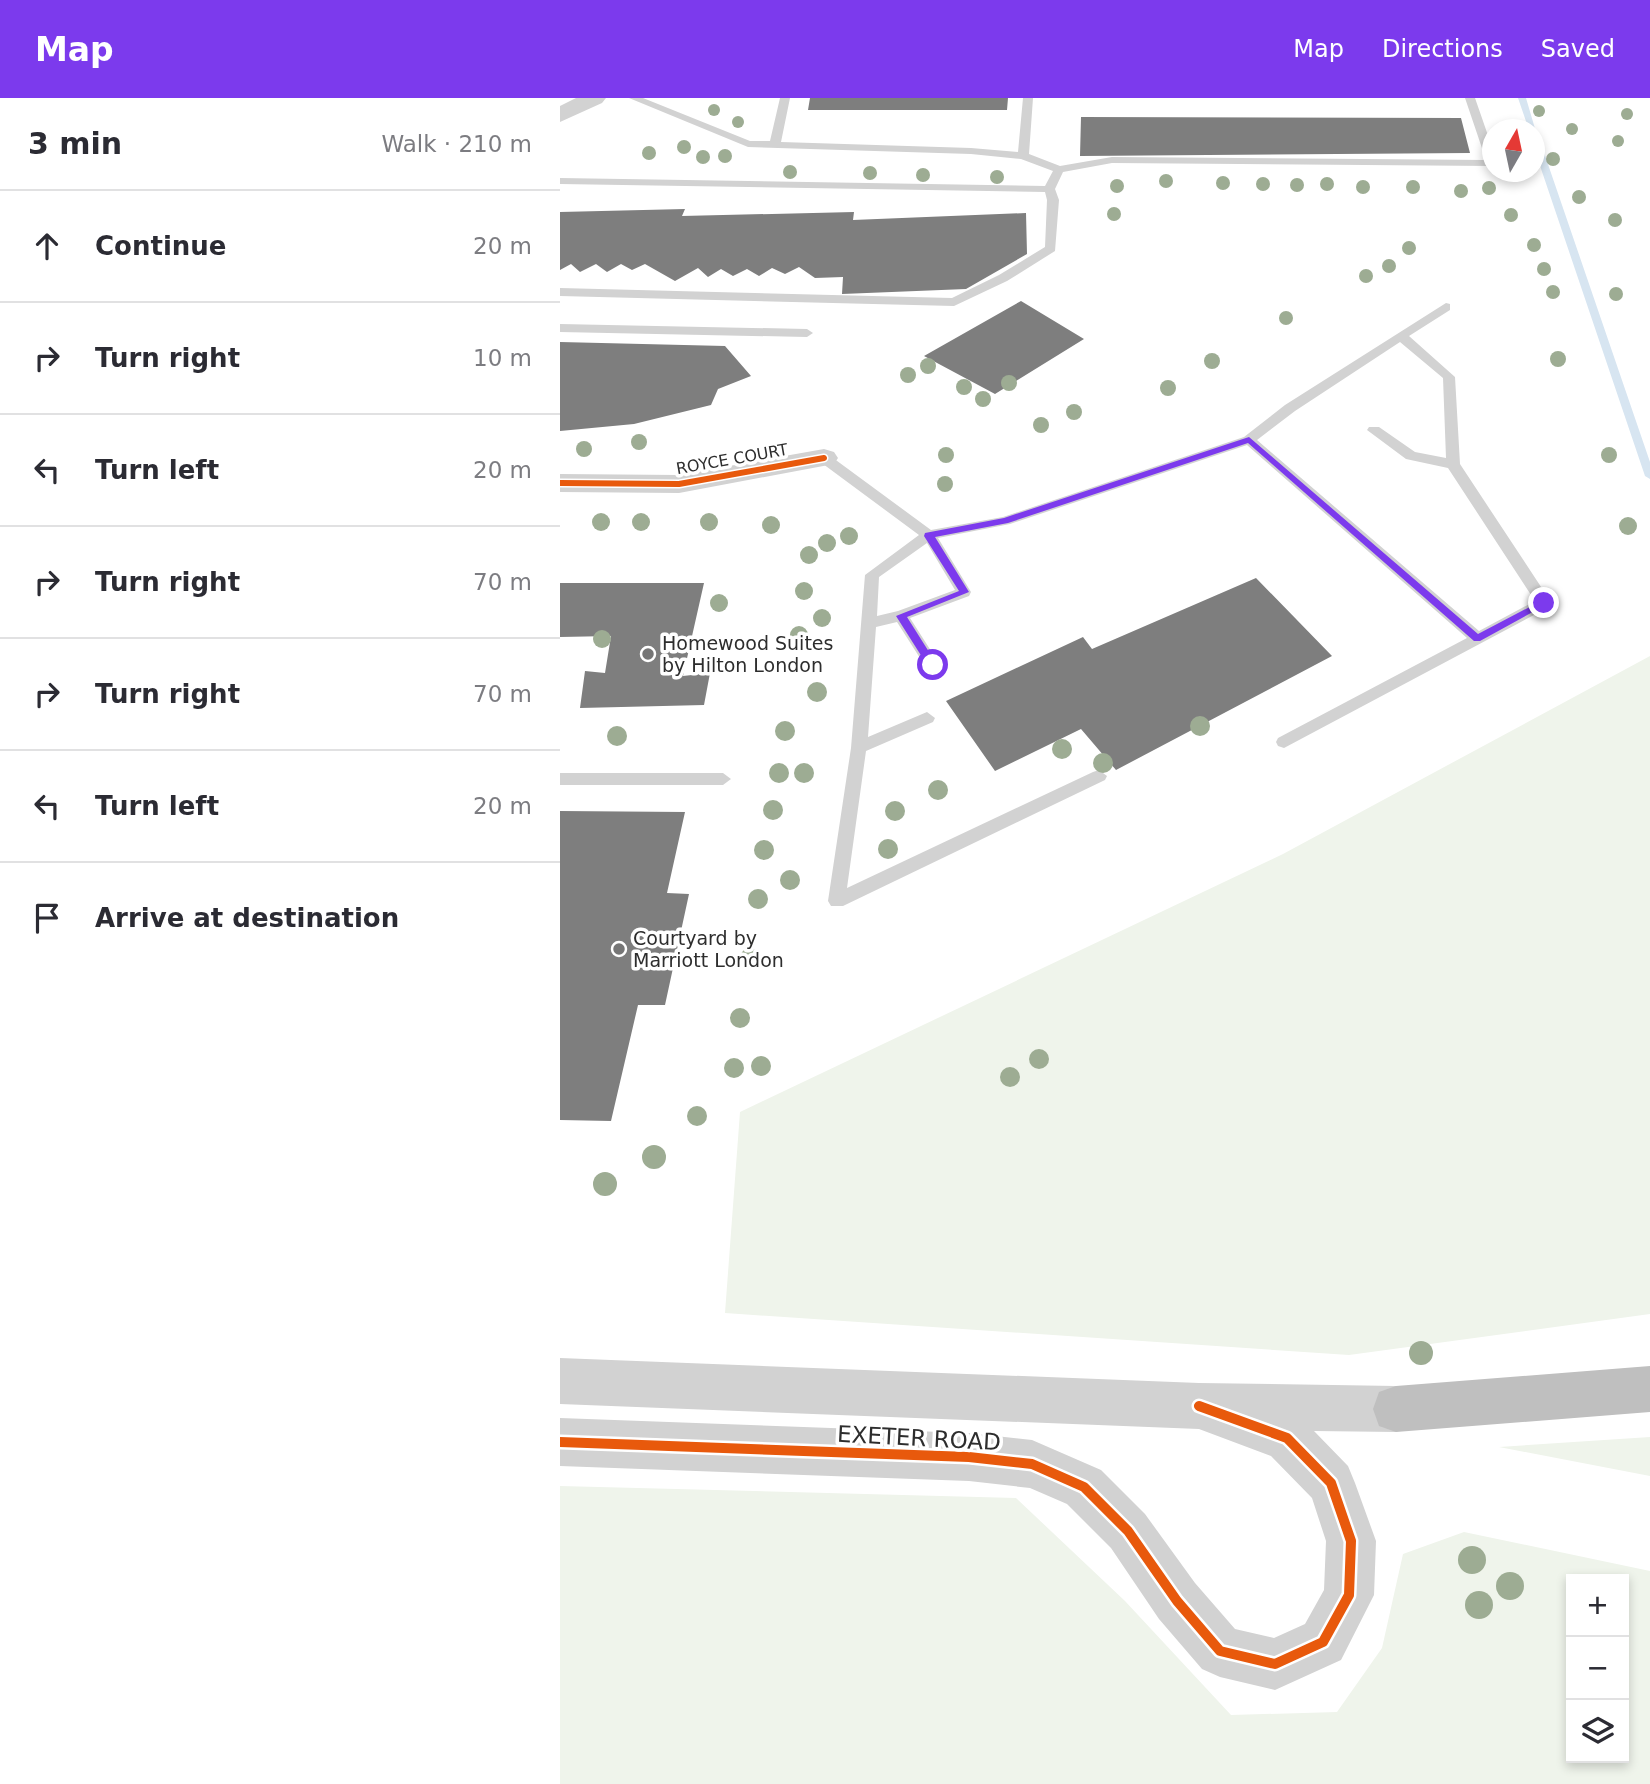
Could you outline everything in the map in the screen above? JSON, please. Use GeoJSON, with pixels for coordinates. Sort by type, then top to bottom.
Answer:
{"type":"FeatureCollection","features":[{"type":"Feature","properties":{"kind":"highway"},"geometry":{"type":"LineString","coordinates":[[1396,1409],[1650,1390]]}},
{"type":"Feature","properties":{"kind":"street"},"geometry":{"type":"LineString","coordinates":[[560,115],[594,98]]}},
{"type":"Feature","properties":{"kind":"street","name":"ROYCE COURT"},"geometry":{"type":"LineString","coordinates":[[560,483],[679,484],[824,458]]}},
{"type":"Feature","properties":{"kind":"street","name":"EXETER ROAD"},"geometry":{"type":"LineString","coordinates":[[560,1381],[1199,1406],[1396,1409]]}},
{"type":"Feature","properties":{"kind":"street","name":"EXETER ROAD"},"geometry":{"type":"LineString","coordinates":[[560,1442],[969,1457],[1032,1464],[1084,1487],[1128,1531],[1177,1601],[1220,1651],[1275,1664],[1323,1642],[1349,1595],[1351,1541],[1331,1483],[1287,1438],[1199,1406]]}},
{"type":"Feature","properties":{"kind":"lane"},"geometry":{"type":"LineString","coordinates":[[635,98],[748,144],[971,151],[1023,156],[1059,169],[1112,160],[1482,162]]}},
{"type":"Feature","properties":{"kind":"lane"},"geometry":{"type":"LineString","coordinates":[[775,145],[785,98]]}},
{"type":"Feature","properties":{"kind":"lane"},"geometry":{"type":"LineString","coordinates":[[1023,156],[1028,98]]}},
{"type":"Feature","properties":{"kind":"lane"},"geometry":{"type":"LineString","coordinates":[[1469,98],[1482,133]]}},
{"type":"Feature","properties":{"kind":"lane"},"geometry":{"type":"LineString","coordinates":[[560,292],[954,302],[1003,278],[1051,248],[1053,200],[1049,189],[1059,169]]}},
{"type":"Feature","properties":{"kind":"lane"},"geometry":{"type":"LineString","coordinates":[[560,181],[1049,189]]}},
{"type":"Feature","properties":{"kind":"lane"},"geometry":{"type":"LineString","coordinates":[[1099,776],[837,901],[859,748],[872,575],[929,536],[1005,521],[1249,440],[1290,408],[1447,307]]}},
{"type":"Feature","properties":{"kind":"lane"},"geometry":{"type":"LineString","coordinates":[[560,328],[807,333]]}},
{"type":"Feature","properties":{"kind":"lane"},"geometry":{"type":"LineString","coordinates":[[1284,742],[1544,603],[1453,464],[1449,377],[1401,336]]}},
{"type":"Feature","properties":{"kind":"lane"},"geometry":{"type":"LineString","coordinates":[[1374,430],[1411,456],[1453,464]]}},
{"type":"Feature","properties":{"kind":"lane"},"geometry":{"type":"LineString","coordinates":[[1249,440],[1477,639]]}},
{"type":"Feature","properties":{"kind":"lane"},"geometry":{"type":"LineString","coordinates":[[824,458],[929,536],[964,592],[901,616],[869,623]]}},
{"type":"Feature","properties":{"kind":"lane"},"geometry":{"type":"LineString","coordinates":[[901,616],[933,665]]}},
{"type":"Feature","properties":{"kind":"lane"},"geometry":{"type":"LineString","coordinates":[[859,748],[927,718]]}},
{"type":"Feature","properties":{"kind":"lane"},"geometry":{"type":"LineString","coordinates":[[560,779],[723,779]]}},
{"type":"Feature","properties":{"kind":"shaded area"},"geometry":{"type":"Polygon","coordinates":[[[1650,656],[1650,1314],[1349,1355],[725,1313],[740,1112],[1283,854],[1650,656]]]}},
{"type":"Feature","properties":{"kind":"shaded area"},"geometry":{"type":"Polygon","coordinates":[[[1650,1437],[1650,1476],[1499,1447],[1650,1437]]]}},
{"type":"Feature","properties":{"kind":"shaded area"},"geometry":{"type":"Polygon","coordinates":[[[560,1486],[1016,1498],[1125,1601],[1231,1715],[1337,1712],[1382,1648],[1403,1554],[1464,1532],[1650,1571],[1650,1784],[560,1784],[560,1486]]]}},
{"type":"Feature","properties":{"kind":"building"},"geometry":{"type":"Polygon","coordinates":[[[810,98],[1008,98],[1007,110],[808,110],[810,98]]]}},
{"type":"Feature","properties":{"kind":"building"},"geometry":{"type":"Polygon","coordinates":[[[1081,117],[1461,118],[1470,153],[1080,156],[1081,117]]]}},
{"type":"Feature","properties":{"kind":"building"},"geometry":{"type":"Polygon","coordinates":[[[685,209],[682,216],[854,212],[853,220],[1026,213],[1027,254],[966,289],[842,294],[843,277],[815,278],[799,267],[785,274],[772,268],[759,276],[747,269],[733,276],[721,269],[708,277],[698,268],[675,281],[645,264],[632,270],[621,264],[607,272],[596,264],[580,272],[571,264],[560,270],[560,212],[685,209]]]}},
{"type":"Feature","properties":{"kind":"building"},"geometry":{"type":"Polygon","coordinates":[[[1021,301],[1084,339],[995,394],[924,356],[1021,301]]]}},
{"type":"Feature","properties":{"kind":"building"},"geometry":{"type":"Polygon","coordinates":[[[560,342],[725,346],[751,376],[718,389],[711,405],[634,424],[560,431],[560,342]]]}},
{"type":"Feature","properties":{"kind":"building"},"geometry":{"type":"Polygon","coordinates":[[[1256,578],[1332,656],[1116,770],[1081,729],[995,771],[946,701],[1083,637],[1092,649],[1256,578]]]}},
{"type":"Feature","properties":{"kind":"building","name":"Homewood Suites by Hilton London"},"geometry":{"type":"Polygon","coordinates":[[[560,583],[704,583],[683,676],[710,673],[704,705],[580,708],[585,671],[605,673],[611,636],[560,637],[560,583]]]}},
{"type":"Feature","properties":{"kind":"building","name":"Courtyard by Marriott London"},"geometry":{"type":"Polygon","coordinates":[[[560,811],[685,812],[667,893],[689,894],[665,1005],[638,1005],[611,1121],[560,1120],[560,811]]]}},
{"type":"Feature","properties":{"kind":"waterway"},"geometry":{"type":"LineString","coordinates":[[1522,98],[1529,119]]}},
{"type":"Feature","properties":{"kind":"waterway"},"geometry":{"type":"LineString","coordinates":[[1545,167],[1650,476]]}},
{"type":"Feature","properties":{"kind":"cycle path"},"geometry":{"type":"LineString","coordinates":[[560,483],[679,484],[824,458]]}},
{"type":"Feature","properties":{"kind":"cycle path"},"geometry":{"type":"LineString","coordinates":[[560,1442],[969,1457],[1032,1464],[1084,1487],[1128,1531],[1177,1601],[1220,1651],[1275,1664],[1323,1642],[1349,1595],[1351,1541],[1331,1483],[1287,1438],[1199,1406]]}},
{"type":"Feature","properties":{"kind":"place","name":"Homewood Suites by Hilton London"},"geometry":{"type":"Point","coordinates":[648,654]}},
{"type":"Feature","properties":{"kind":"place","name":"Courtyard by Marriott London"},"geometry":{"type":"Point","coordinates":[619,949]}},
{"type":"Feature","properties":{"kind":"route"},"geometry":{"type":"LineString","coordinates":[[933,665],[901,616],[964,592],[929,536],[1005,521],[1249,440],[1477,639],[1544,603]]}}]}
